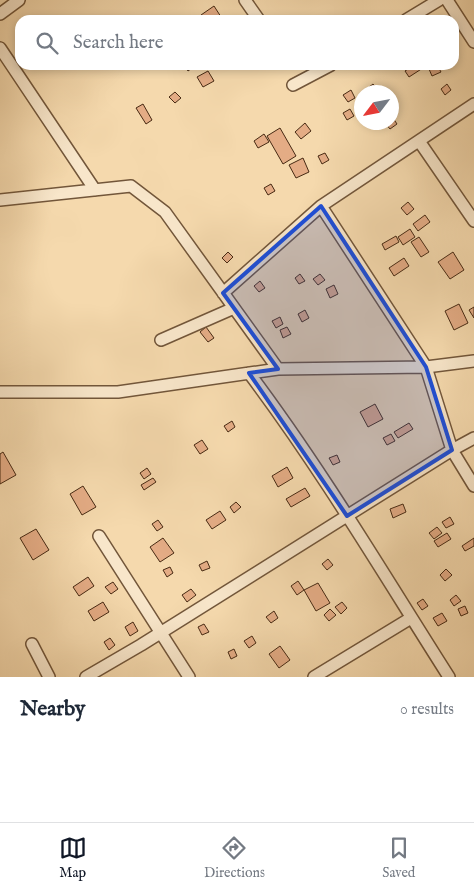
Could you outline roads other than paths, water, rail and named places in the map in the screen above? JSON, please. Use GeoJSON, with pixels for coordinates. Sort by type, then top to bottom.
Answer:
{"type":"FeatureCollection","features":[{"type":"Feature","properties":{"kind":"street"},"geometry":{"type":"LineString","coordinates":[[0,14],[19,0]]}},
{"type":"Feature","properties":{"kind":"street"},"geometry":{"type":"LineString","coordinates":[[245,0],[256,15]]}},
{"type":"Feature","properties":{"kind":"street"},"geometry":{"type":"LineString","coordinates":[[414,15],[439,0]]}},
{"type":"Feature","properties":{"kind":"street"},"geometry":{"type":"LineString","coordinates":[[447,0],[457,15]]}},
{"type":"Feature","properties":{"kind":"street"},"geometry":{"type":"LineString","coordinates":[[459,19],[474,42]]}},
{"type":"Feature","properties":{"kind":"street"},"geometry":{"type":"LineString","coordinates":[[0,48],[95,190]]}},
{"type":"Feature","properties":{"kind":"street"},"geometry":{"type":"LineString","coordinates":[[293,84],[321,70]]}},
{"type":"Feature","properties":{"kind":"street"},"geometry":{"type":"LineString","coordinates":[[223,293],[321,206],[474,104]]}},
{"type":"Feature","properties":{"kind":"street"},"geometry":{"type":"LineString","coordinates":[[418,141],[474,221]]}},
{"type":"Feature","properties":{"kind":"street"},"geometry":{"type":"LineString","coordinates":[[0,200],[131,186],[165,212],[278,369]]}},
{"type":"Feature","properties":{"kind":"street"},"geometry":{"type":"LineString","coordinates":[[321,206],[426,367],[452,450],[474,486]]}},
{"type":"Feature","properties":{"kind":"street"},"geometry":{"type":"LineString","coordinates":[[160,340],[234,308]]}},
{"type":"Feature","properties":{"kind":"street"},"geometry":{"type":"LineString","coordinates":[[0,392],[118,392],[278,369],[426,367],[474,361]]}},
{"type":"Feature","properties":{"kind":"street"},"geometry":{"type":"LineString","coordinates":[[249,373],[347,516],[449,677]]}},
{"type":"Feature","properties":{"kind":"street"},"geometry":{"type":"LineString","coordinates":[[86,677],[474,438]]}},
{"type":"Feature","properties":{"kind":"street"},"geometry":{"type":"LineString","coordinates":[[99,536],[189,677]]}},
{"type":"Feature","properties":{"kind":"street"},"geometry":{"type":"LineString","coordinates":[[314,677],[411,618]]}},
{"type":"Feature","properties":{"kind":"street"},"geometry":{"type":"LineString","coordinates":[[32,644],[49,677]]}}]}
